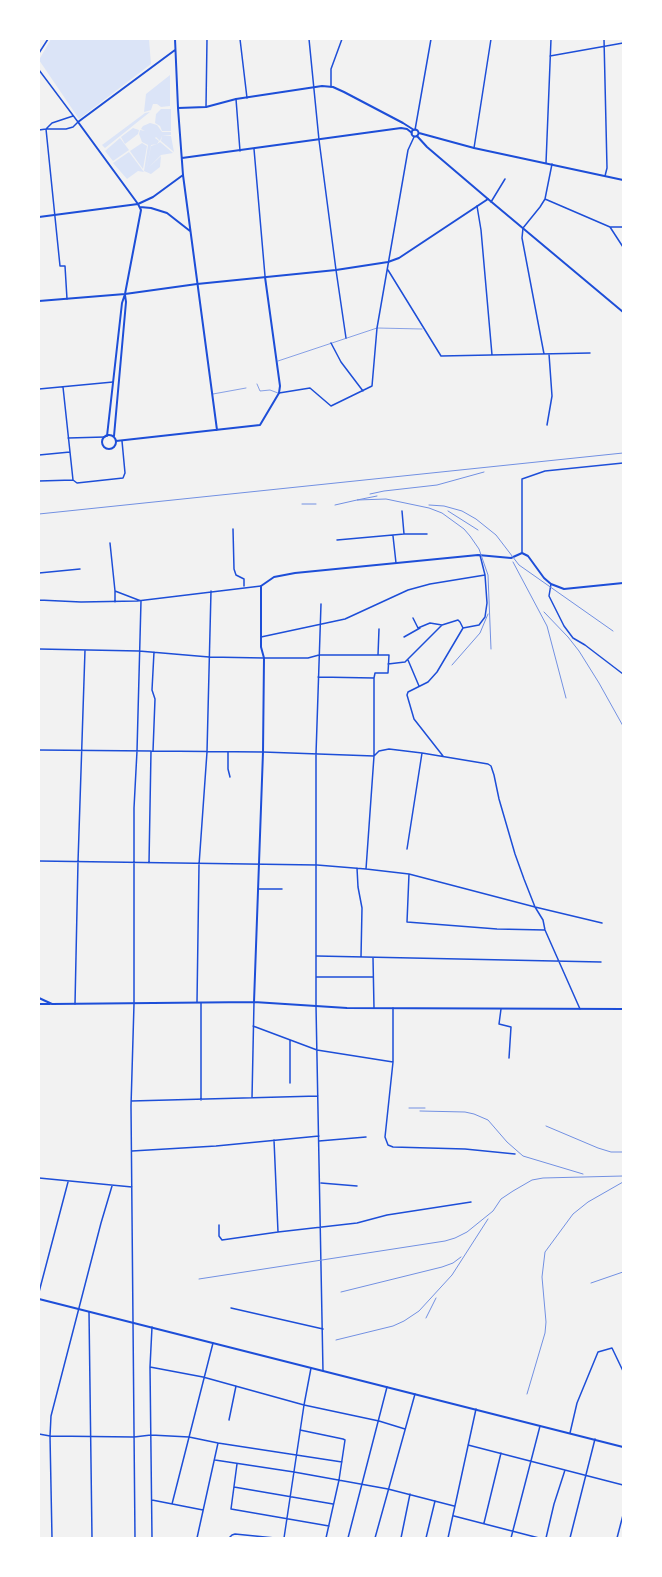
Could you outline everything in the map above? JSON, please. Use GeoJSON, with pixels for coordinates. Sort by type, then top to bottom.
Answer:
{"type":"FeatureCollection","features":[{"type":"Feature","properties":{"kind":"street"},"geometry":{"type":"LineString","coordinates":[[39,52],[48,39]]}},
{"type":"Feature","properties":{"kind":"street"},"geometry":{"type":"LineString","coordinates":[[175,39],[182,158],[190,231],[217,430]]}},
{"type":"Feature","properties":{"kind":"street"},"geometry":{"type":"LineString","coordinates":[[206,107],[207,39]]}},
{"type":"Feature","properties":{"kind":"street"},"geometry":{"type":"LineString","coordinates":[[240,39],[248,98]]}},
{"type":"Feature","properties":{"kind":"street"},"geometry":{"type":"LineString","coordinates":[[309,39],[319,140],[346,338]]}},
{"type":"Feature","properties":{"kind":"street"},"geometry":{"type":"LineString","coordinates":[[331,87],[331,69],[342,39]]}},
{"type":"Feature","properties":{"kind":"street"},"geometry":{"type":"LineString","coordinates":[[412,133],[414,130],[431,39]]}},
{"type":"Feature","properties":{"kind":"street"},"geometry":{"type":"LineString","coordinates":[[474,148],[491,39]]}},
{"type":"Feature","properties":{"kind":"street"},"geometry":{"type":"LineString","coordinates":[[546,163],[551,39]]}},
{"type":"Feature","properties":{"kind":"street"},"geometry":{"type":"LineString","coordinates":[[604,39],[607,168],[605,176]]}},
{"type":"Feature","properties":{"kind":"street"},"geometry":{"type":"LineString","coordinates":[[550,56],[623,43]]}},
{"type":"Feature","properties":{"kind":"street"},"geometry":{"type":"LineString","coordinates":[[39,130],[66,129],[73,127],[175,50]]}},
{"type":"Feature","properties":{"kind":"street"},"geometry":{"type":"LineString","coordinates":[[39,70],[140,207],[140,217],[125,294],[122,302],[114,382],[106,436],[103,441],[106,448],[113,448],[116,441],[114,436],[126,302],[125,294]]}},
{"type":"Feature","properties":{"kind":"street"},"geometry":{"type":"LineString","coordinates":[[178,108],[206,107],[236,100],[314,87],[331,87],[344,92],[414,130],[417,130],[419,133],[474,148],[623,180]]}},
{"type":"Feature","properties":{"kind":"street"},"geometry":{"type":"LineString","coordinates":[[236,100],[240,151]]}},
{"type":"Feature","properties":{"kind":"street"},"geometry":{"type":"LineString","coordinates":[[46,129],[57,121],[73,116]]}},
{"type":"Feature","properties":{"kind":"street"},"geometry":{"type":"LineString","coordinates":[[400,128],[403,126],[403,123]]}},
{"type":"Feature","properties":{"kind":"street"},"geometry":{"type":"LineString","coordinates":[[182,158],[400,128],[406,129],[623,312]]}},
{"type":"Feature","properties":{"kind":"street"},"geometry":{"type":"LineString","coordinates":[[46,129],[56,214],[60,266],[65,266],[67,299]]}},
{"type":"Feature","properties":{"kind":"street"},"geometry":{"type":"LineString","coordinates":[[280,393],[310,388],[331,406],[372,386],[377,328],[408,150],[415,136],[419,133]]}},
{"type":"Feature","properties":{"kind":"street"},"geometry":{"type":"LineString","coordinates":[[116,441],[260,425],[280,393],[265,277],[254,149]]}},
{"type":"Feature","properties":{"kind":"street"},"geometry":{"type":"LineString","coordinates":[[544,354],[522,238],[523,228],[545,199],[552,164]]}},
{"type":"Feature","properties":{"kind":"street"},"geometry":{"type":"LineString","coordinates":[[39,216],[138,204],[153,197],[184,174]]}},
{"type":"Feature","properties":{"kind":"street"},"geometry":{"type":"LineString","coordinates":[[491,202],[505,179]]}},
{"type":"Feature","properties":{"kind":"street"},"geometry":{"type":"LineString","coordinates":[[39,301],[125,294],[197,284],[336,270],[388,262],[399,258],[488,199]]}},
{"type":"Feature","properties":{"kind":"street"},"geometry":{"type":"LineString","coordinates":[[545,199],[610,226],[623,227]]}},
{"type":"Feature","properties":{"kind":"street"},"geometry":{"type":"LineString","coordinates":[[477,206],[481,230],[492,355]]}},
{"type":"Feature","properties":{"kind":"street"},"geometry":{"type":"LineString","coordinates":[[140,207],[151,208],[167,213],[190,231]]}},
{"type":"Feature","properties":{"kind":"street"},"geometry":{"type":"LineString","coordinates":[[610,226],[623,247]]}},
{"type":"Feature","properties":{"kind":"street"},"geometry":{"type":"LineString","coordinates":[[387,269],[441,356],[590,353]]}},
{"type":"Feature","properties":{"kind":"street"},"geometry":{"type":"LineString","coordinates":[[331,344],[341,362],[363,391]]}},
{"type":"Feature","properties":{"kind":"street"},"geometry":{"type":"LineString","coordinates":[[547,425],[552,396],[549,354]]}},
{"type":"Feature","properties":{"kind":"street"},"geometry":{"type":"LineString","coordinates":[[39,389],[118,382]]}},
{"type":"Feature","properties":{"kind":"street"},"geometry":{"type":"LineString","coordinates":[[63,386],[73,480]]}},
{"type":"Feature","properties":{"kind":"street"},"geometry":{"type":"LineString","coordinates":[[68,438],[114,436]]}},
{"type":"Feature","properties":{"kind":"street"},"geometry":{"type":"LineString","coordinates":[[39,481],[73,480],[77,483],[123,478],[125,473],[122,440]]}},
{"type":"Feature","properties":{"kind":"street"},"geometry":{"type":"LineString","coordinates":[[39,455],[70,452]]}},
{"type":"Feature","properties":{"kind":"street"},"geometry":{"type":"LineString","coordinates":[[522,553],[522,479],[545,471],[623,463]]}},
{"type":"Feature","properties":{"kind":"street"},"geometry":{"type":"LineString","coordinates":[[402,511],[404,534]]}},
{"type":"Feature","properties":{"kind":"street"},"geometry":{"type":"LineString","coordinates":[[233,529],[234,570],[236,575],[244,579],[244,587]]}},
{"type":"Feature","properties":{"kind":"street"},"geometry":{"type":"LineString","coordinates":[[337,540],[404,534],[427,534]]}},
{"type":"Feature","properties":{"kind":"street"},"geometry":{"type":"LineString","coordinates":[[393,536],[396,563]]}},
{"type":"Feature","properties":{"kind":"street"},"geometry":{"type":"LineString","coordinates":[[110,544],[115,602]]}},
{"type":"Feature","properties":{"kind":"street"},"geometry":{"type":"LineString","coordinates":[[39,594],[39,601],[141,601],[211,591],[261,586],[274,577],[295,573],[479,555],[511,558],[522,553]]}},
{"type":"Feature","properties":{"kind":"street"},"geometry":{"type":"LineString","coordinates":[[522,553],[528,556],[544,578],[551,584],[564,589],[623,583]]}},
{"type":"Feature","properties":{"kind":"street"},"geometry":{"type":"LineString","coordinates":[[444,756],[414,719],[407,695],[408,692],[428,682],[437,672],[463,628],[479,625],[483,622],[486,603],[485,575],[479,555]]}},
{"type":"Feature","properties":{"kind":"street"},"geometry":{"type":"LineString","coordinates":[[39,573],[80,569]]}},
{"type":"Feature","properties":{"kind":"street"},"geometry":{"type":"LineString","coordinates":[[261,637],[346,619],[408,590],[442,582],[485,575]]}},
{"type":"Feature","properties":{"kind":"street"},"geometry":{"type":"LineString","coordinates":[[551,584],[550,596],[564,626],[573,638],[585,645],[623,674]]}},
{"type":"Feature","properties":{"kind":"street"},"geometry":{"type":"LineString","coordinates":[[252,1099],[253,1026],[263,752],[264,658],[261,647],[261,586]]}},
{"type":"Feature","properties":{"kind":"street"},"geometry":{"type":"LineString","coordinates":[[115,591],[141,601]]}},
{"type":"Feature","properties":{"kind":"street"},"geometry":{"type":"LineString","coordinates":[[197,1002],[199,865],[207,752],[211,591]]}},
{"type":"Feature","properties":{"kind":"street"},"geometry":{"type":"LineString","coordinates":[[135,1538],[131,1101],[134,1004],[134,808],[141,601]]}},
{"type":"Feature","properties":{"kind":"street"},"geometry":{"type":"LineString","coordinates":[[321,604],[319,625],[316,754],[316,1006],[323,1371]]}},
{"type":"Feature","properties":{"kind":"street"},"geometry":{"type":"LineString","coordinates":[[413,618],[418,628],[420,628]]}},
{"type":"Feature","properties":{"kind":"street"},"geometry":{"type":"LineString","coordinates":[[404,637],[430,623],[442,625],[458,620],[463,628]]}},
{"type":"Feature","properties":{"kind":"street"},"geometry":{"type":"LineString","coordinates":[[388,664],[403,663],[408,660],[442,625]]}},
{"type":"Feature","properties":{"kind":"street"},"geometry":{"type":"LineString","coordinates":[[378,655],[379,629]]}},
{"type":"Feature","properties":{"kind":"street"},"geometry":{"type":"LineString","coordinates":[[39,649],[139,651],[209,657],[264,658],[308,658],[319,655],[389,655],[388,673],[375,673],[374,678],[374,756],[366,869]]}},
{"type":"Feature","properties":{"kind":"street"},"geometry":{"type":"LineString","coordinates":[[75,1004],[85,650]]}},
{"type":"Feature","properties":{"kind":"street"},"geometry":{"type":"LineString","coordinates":[[149,864],[155,699],[152,690],[154,652]]}},
{"type":"Feature","properties":{"kind":"street"},"geometry":{"type":"LineString","coordinates":[[408,660],[419,686]]}},
{"type":"Feature","properties":{"kind":"street"},"geometry":{"type":"LineString","coordinates":[[318,677],[374,678]]}},
{"type":"Feature","properties":{"kind":"street"},"geometry":{"type":"LineString","coordinates":[[39,750],[263,752],[374,756],[379,751],[389,750],[444,756],[488,764],[491,766],[494,775],[496,792],[515,854],[536,907],[543,920],[545,930],[580,1009]]}},
{"type":"Feature","properties":{"kind":"street"},"geometry":{"type":"LineString","coordinates":[[228,752],[228,769],[230,777]]}},
{"type":"Feature","properties":{"kind":"street"},"geometry":{"type":"LineString","coordinates":[[407,849],[422,753]]}},
{"type":"Feature","properties":{"kind":"street"},"geometry":{"type":"LineString","coordinates":[[39,862],[199,865],[317,865],[357,868],[409,874],[602,923]]}},
{"type":"Feature","properties":{"kind":"street"},"geometry":{"type":"LineString","coordinates":[[357,868],[358,887],[362,908],[361,957]]}},
{"type":"Feature","properties":{"kind":"street"},"geometry":{"type":"LineString","coordinates":[[409,874],[407,922],[497,929],[545,930]]}},
{"type":"Feature","properties":{"kind":"street"},"geometry":{"type":"LineString","coordinates":[[258,889],[282,889]]}},
{"type":"Feature","properties":{"kind":"street"},"geometry":{"type":"LineString","coordinates":[[316,956],[601,962]]}},
{"type":"Feature","properties":{"kind":"street"},"geometry":{"type":"LineString","coordinates":[[373,957],[374,1008]]}},
{"type":"Feature","properties":{"kind":"street"},"geometry":{"type":"LineString","coordinates":[[316,977],[373,977]]}},
{"type":"Feature","properties":{"kind":"street"},"geometry":{"type":"LineString","coordinates":[[39,998],[52,1004]]}},
{"type":"Feature","properties":{"kind":"street"},"geometry":{"type":"LineString","coordinates":[[39,1004],[254,1002],[374,1008],[623,1009]]}},
{"type":"Feature","properties":{"kind":"street"},"geometry":{"type":"LineString","coordinates":[[201,1003],[201,1100]]}},
{"type":"Feature","properties":{"kind":"street"},"geometry":{"type":"LineString","coordinates":[[393,1008],[393,1062],[384,1137],[388,1145],[393,1147],[465,1149],[516,1154]]}},
{"type":"Feature","properties":{"kind":"street"},"geometry":{"type":"LineString","coordinates":[[501,1009],[499,1024],[511,1027],[509,1058]]}},
{"type":"Feature","properties":{"kind":"street"},"geometry":{"type":"LineString","coordinates":[[253,1026],[317,1050],[393,1062]]}},
{"type":"Feature","properties":{"kind":"street"},"geometry":{"type":"LineString","coordinates":[[290,1040],[290,1083]]}},
{"type":"Feature","properties":{"kind":"street"},"geometry":{"type":"LineString","coordinates":[[131,1101],[252,1099],[318,1096]]}},
{"type":"Feature","properties":{"kind":"street"},"geometry":{"type":"LineString","coordinates":[[131,1151],[319,1136]]}},
{"type":"Feature","properties":{"kind":"street"},"geometry":{"type":"LineString","coordinates":[[319,1141],[366,1137]]}},
{"type":"Feature","properties":{"kind":"street"},"geometry":{"type":"LineString","coordinates":[[274,1140],[278,1232]]}},
{"type":"Feature","properties":{"kind":"street"},"geometry":{"type":"LineString","coordinates":[[39,1178],[132,1187]]}},
{"type":"Feature","properties":{"kind":"street"},"geometry":{"type":"LineString","coordinates":[[39,1292],[68,1182]]}},
{"type":"Feature","properties":{"kind":"street"},"geometry":{"type":"LineString","coordinates":[[320,1182],[357,1186]]}},
{"type":"Feature","properties":{"kind":"street"},"geometry":{"type":"LineString","coordinates":[[52,1538],[51,1416],[56,1392],[112,1186]]}},
{"type":"Feature","properties":{"kind":"street"},"geometry":{"type":"LineString","coordinates":[[219,1225],[219,1236],[222,1240],[357,1223],[387,1215],[471,1202]]}},
{"type":"Feature","properties":{"kind":"street"},"geometry":{"type":"LineString","coordinates":[[39,1299],[623,1446]]}},
{"type":"Feature","properties":{"kind":"street"},"geometry":{"type":"LineString","coordinates":[[231,1308],[323,1330]]}},
{"type":"Feature","properties":{"kind":"street"},"geometry":{"type":"LineString","coordinates":[[89,1311],[92,1436],[92,1538]]}},
{"type":"Feature","properties":{"kind":"street"},"geometry":{"type":"LineString","coordinates":[[152,1327],[150,1367],[152,1538]]}},
{"type":"Feature","properties":{"kind":"street"},"geometry":{"type":"LineString","coordinates":[[172,1504],[203,1377],[213,1343]]}},
{"type":"Feature","properties":{"kind":"street"},"geometry":{"type":"LineString","coordinates":[[570,1433],[577,1403],[598,1352],[612,1348],[623,1371]]}},
{"type":"Feature","properties":{"kind":"street"},"geometry":{"type":"LineString","coordinates":[[150,1367],[203,1377],[304,1405],[379,1421],[405,1429]]}},
{"type":"Feature","properties":{"kind":"street"},"geometry":{"type":"LineString","coordinates":[[284,1538],[311,1368]]}},
{"type":"Feature","properties":{"kind":"street"},"geometry":{"type":"LineString","coordinates":[[229,1420],[236,1386]]}},
{"type":"Feature","properties":{"kind":"street"},"geometry":{"type":"LineString","coordinates":[[348,1538],[387,1387]]}},
{"type":"Feature","properties":{"kind":"street"},"geometry":{"type":"LineString","coordinates":[[376,1538],[388,1489],[415,1394]]}},
{"type":"Feature","properties":{"kind":"street"},"geometry":{"type":"LineString","coordinates":[[448,1538],[476,1409]]}},
{"type":"Feature","properties":{"kind":"street"},"geometry":{"type":"LineString","coordinates":[[511,1538],[540,1426]]}},
{"type":"Feature","properties":{"kind":"street"},"geometry":{"type":"LineString","coordinates":[[300,1430],[344,1440],[339,1480],[326,1538]]}},
{"type":"Feature","properties":{"kind":"street"},"geometry":{"type":"LineString","coordinates":[[39,1434],[50,1436],[134,1437],[151,1435],[189,1437],[218,1443],[342,1462]]}},
{"type":"Feature","properties":{"kind":"street"},"geometry":{"type":"LineString","coordinates":[[570,1538],[595,1440]]}},
{"type":"Feature","properties":{"kind":"street"},"geometry":{"type":"LineString","coordinates":[[197,1538],[218,1443]]}},
{"type":"Feature","properties":{"kind":"street"},"geometry":{"type":"LineString","coordinates":[[468,1445],[623,1485]]}},
{"type":"Feature","properties":{"kind":"street"},"geometry":{"type":"LineString","coordinates":[[484,1524],[501,1453]]}},
{"type":"Feature","properties":{"kind":"street"},"geometry":{"type":"LineString","coordinates":[[215,1460],[294,1472],[388,1489],[454,1506]]}},
{"type":"Feature","properties":{"kind":"street"},"geometry":{"type":"LineString","coordinates":[[237,1464],[231,1509],[329,1526]]}},
{"type":"Feature","properties":{"kind":"street"},"geometry":{"type":"LineString","coordinates":[[546,1538],[554,1504],[565,1470]]}},
{"type":"Feature","properties":{"kind":"street"},"geometry":{"type":"LineString","coordinates":[[234,1486],[333,1504]]}},
{"type":"Feature","properties":{"kind":"street"},"geometry":{"type":"LineString","coordinates":[[401,1538],[410,1494]]}},
{"type":"Feature","properties":{"kind":"street"},"geometry":{"type":"LineString","coordinates":[[152,1500],[203,1510]]}},
{"type":"Feature","properties":{"kind":"street"},"geometry":{"type":"LineString","coordinates":[[426,1538],[435,1501]]}},
{"type":"Feature","properties":{"kind":"street"},"geometry":{"type":"LineString","coordinates":[[617,1538],[623,1515]]}},
{"type":"Feature","properties":{"kind":"street"},"geometry":{"type":"LineString","coordinates":[[453,1516],[539,1538]]}},
{"type":"Feature","properties":{"kind":"street"},"geometry":{"type":"LineString","coordinates":[[229,1538],[235,1534],[275,1538]]}},
{"type":"Feature","properties":{"kind":"lane"},"geometry":{"type":"LineString","coordinates":[[277,361],[377,328],[425,329]]}},
{"type":"Feature","properties":{"kind":"lane"},"geometry":{"type":"LineString","coordinates":[[257,384],[260,390],[270,390],[280,393]]}},
{"type":"Feature","properties":{"kind":"lane"},"geometry":{"type":"LineString","coordinates":[[212,394],[246,388]]}},
{"type":"Feature","properties":{"kind":"shaded area"},"geometry":{"type":"Polygon","coordinates":[[[51,39],[149,39],[151,64],[79,119],[39,60],[51,39]]]}},
{"type":"Feature","properties":{"kind":"shaded area"},"geometry":{"type":"Polygon","coordinates":[[[170,75],[170,106],[161,107],[157,104],[153,104],[151,110],[144,112],[146,94],[170,75]]]}},
{"type":"Feature","properties":{"kind":"shaded area"},"geometry":{"type":"Polygon","coordinates":[[[161,109],[171,109],[171,131],[162,131],[160,126],[155,123],[156,114],[161,109]]]}},
{"type":"Feature","properties":{"kind":"shaded area"},"geometry":{"type":"Polygon","coordinates":[[[150,112],[105,148],[102,145],[145,113],[150,112]]]}},
{"type":"Feature","properties":{"kind":"shaded area"},"geometry":{"type":"Polygon","coordinates":[[[150,123],[157,125],[162,132],[171,132],[171,135],[162,136],[160,141],[156,137],[155,138],[159,141],[157,144],[160,142],[173,153],[161,155],[148,168],[161,156],[160,167],[151,174],[144,171],[148,145],[142,142],[139,134],[140,130],[145,131],[141,129],[143,126],[150,123]]]}},
{"type":"Feature","properties":{"kind":"shaded area"},"geometry":{"type":"Polygon","coordinates":[[[133,128],[139,130],[138,134],[125,144],[121,137],[133,128]]]}},
{"type":"Feature","properties":{"kind":"shaded area"},"geometry":{"type":"Polygon","coordinates":[[[162,136],[171,136],[174,152],[161,141],[162,136]]]}},
{"type":"Feature","properties":{"kind":"shaded area"},"geometry":{"type":"Polygon","coordinates":[[[120,138],[129,150],[113,161],[105,151],[120,138]]]}},
{"type":"Feature","properties":{"kind":"shaded area"},"geometry":{"type":"Polygon","coordinates":[[[142,143],[147,146],[143,169],[130,151],[142,143]]]}},
{"type":"Feature","properties":{"kind":"shaded area"},"geometry":{"type":"Polygon","coordinates":[[[129,152],[144,172],[138,171],[127,179],[113,163],[129,152]]]}},
{"type":"Feature","properties":{"kind":"railway"},"geometry":{"type":"LineString","coordinates":[[39,514],[623,453]]}},
{"type":"Feature","properties":{"kind":"railway"},"geometry":{"type":"LineString","coordinates":[[370,494],[437,485],[484,472]]}},
{"type":"Feature","properties":{"kind":"railway"},"geometry":{"type":"LineString","coordinates":[[377,496],[357,500],[386,499],[429,508],[442,513],[464,529],[470,536],[479,549],[488,575],[491,649]]}},
{"type":"Feature","properties":{"kind":"railway"},"geometry":{"type":"LineString","coordinates":[[335,505],[357,500]]}},
{"type":"Feature","properties":{"kind":"railway"},"geometry":{"type":"LineString","coordinates":[[302,504],[316,504]]}},
{"type":"Feature","properties":{"kind":"railway"},"geometry":{"type":"LineString","coordinates":[[429,505],[444,506],[462,511],[476,519],[496,535],[519,565],[613,631]]}},
{"type":"Feature","properties":{"kind":"railway"},"geometry":{"type":"LineString","coordinates":[[448,511],[478,530]]}},
{"type":"Feature","properties":{"kind":"railway"},"geometry":{"type":"LineString","coordinates":[[513,562],[547,626],[566,698]]}},
{"type":"Feature","properties":{"kind":"railway"},"geometry":{"type":"LineString","coordinates":[[544,612],[579,651],[623,726]]}},
{"type":"Feature","properties":{"kind":"railway"},"geometry":{"type":"LineString","coordinates":[[452,665],[480,633],[488,614]]}},
{"type":"Feature","properties":{"kind":"railway"},"geometry":{"type":"LineString","coordinates":[[409,1108],[425,1108]]}},
{"type":"Feature","properties":{"kind":"railway"},"geometry":{"type":"LineString","coordinates":[[420,1111],[465,1112],[474,1114],[488,1120],[507,1142],[523,1156],[583,1174]]}},
{"type":"Feature","properties":{"kind":"railway"},"geometry":{"type":"LineString","coordinates":[[546,1126],[598,1148],[611,1152],[623,1152]]}},
{"type":"Feature","properties":{"kind":"railway"},"geometry":{"type":"LineString","coordinates":[[199,1279],[445,1241],[467,1232],[493,1211],[501,1199],[532,1180],[543,1178],[623,1176]]}},
{"type":"Feature","properties":{"kind":"railway"},"geometry":{"type":"LineString","coordinates":[[527,1394],[545,1333],[546,1322],[542,1277],[545,1252],[573,1214],[588,1202],[623,1182]]}},
{"type":"Feature","properties":{"kind":"railway"},"geometry":{"type":"LineString","coordinates":[[336,1340],[393,1326],[419,1311],[452,1275],[488,1219]]}},
{"type":"Feature","properties":{"kind":"railway"},"geometry":{"type":"LineString","coordinates":[[341,1292],[442,1267],[453,1263],[461,1257]]}},
{"type":"Feature","properties":{"kind":"railway"},"geometry":{"type":"LineString","coordinates":[[591,1283],[623,1272]]}},
{"type":"Feature","properties":{"kind":"railway"},"geometry":{"type":"LineString","coordinates":[[426,1318],[436,1298]]}}]}
